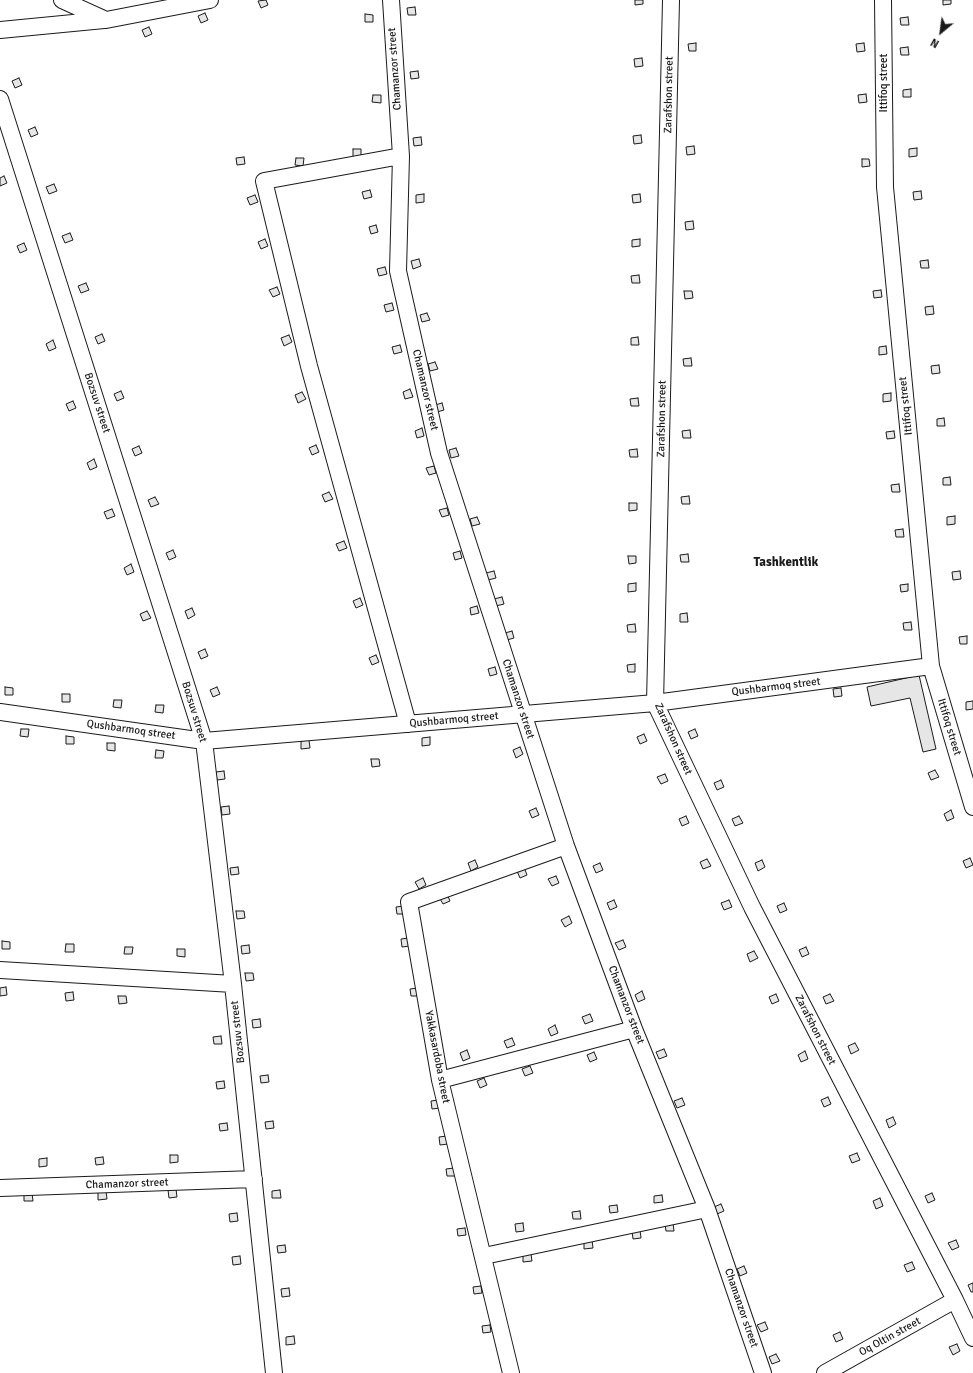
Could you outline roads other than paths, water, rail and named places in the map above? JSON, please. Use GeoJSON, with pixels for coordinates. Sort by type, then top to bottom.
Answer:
{"type":"FeatureCollection","features":[{"type":"Feature","properties":{"kind":"street"},"geometry":{"type":"LineString","coordinates":[[62,0],[106,20]]}},
{"type":"Feature","properties":{"kind":"street"},"geometry":{"type":"LineString","coordinates":[[0,30],[106,20],[210,0]]}},
{"type":"Feature","properties":{"kind":"street","name":"Chamanzor street"},"geometry":{"type":"LineString","coordinates":[[391,0],[401,156],[398,271],[439,453],[566,846],[634,1029],[707,1209],[763,1373]]}},
{"type":"Feature","properties":{"kind":"street","name":"Zarafshon street"},"geometry":{"type":"LineString","coordinates":[[671,0],[655,703],[752,907],[956,1300],[973,1338]]}},
{"type":"Feature","properties":{"kind":"street","name":"Ittifoq street"},"geometry":{"type":"LineString","coordinates":[[883,0],[885,187],[931,666],[973,807]]}},
{"type":"Feature","properties":{"kind":"street","name":"Bozsuv street"},"geometry":{"type":"LineString","coordinates":[[0,99],[204,741],[233,984],[274,1373]]}},
{"type":"Feature","properties":{"kind":"street"},"geometry":{"type":"LineString","coordinates":[[401,156],[264,181],[308,366],[408,724]]}},
{"type":"Feature","properties":{"kind":"street","name":"Qushbarmoq street"},"geometry":{"type":"LineString","coordinates":[[0,712],[204,741],[522,713],[655,703],[931,666]]}},
{"type":"Feature","properties":{"kind":"street","name":"Yakkasardoba street"},"geometry":{"type":"LineString","coordinates":[[511,1373],[484,1256],[440,1080],[409,902],[566,846]]}},
{"type":"Feature","properties":{"kind":"street"},"geometry":{"type":"LineString","coordinates":[[0,970],[233,984]]}},
{"type":"Feature","properties":{"kind":"street"},"geometry":{"type":"LineString","coordinates":[[440,1080],[634,1029]]}},
{"type":"Feature","properties":{"kind":"street","name":"Chamanzor street"},"geometry":{"type":"LineString","coordinates":[[0,1188],[254,1179]]}},
{"type":"Feature","properties":{"kind":"street"},"geometry":{"type":"LineString","coordinates":[[484,1256],[707,1209]]}},
{"type":"Feature","properties":{"kind":"street","name":"Oq Oltin street"},"geometry":{"type":"LineString","coordinates":[[825,1373],[956,1300]]}},
{"type":"Feature","properties":{"kind":"district","name":"Tashkentlik"},"geometry":{"type":"Point","coordinates":[786,563]}}]}
